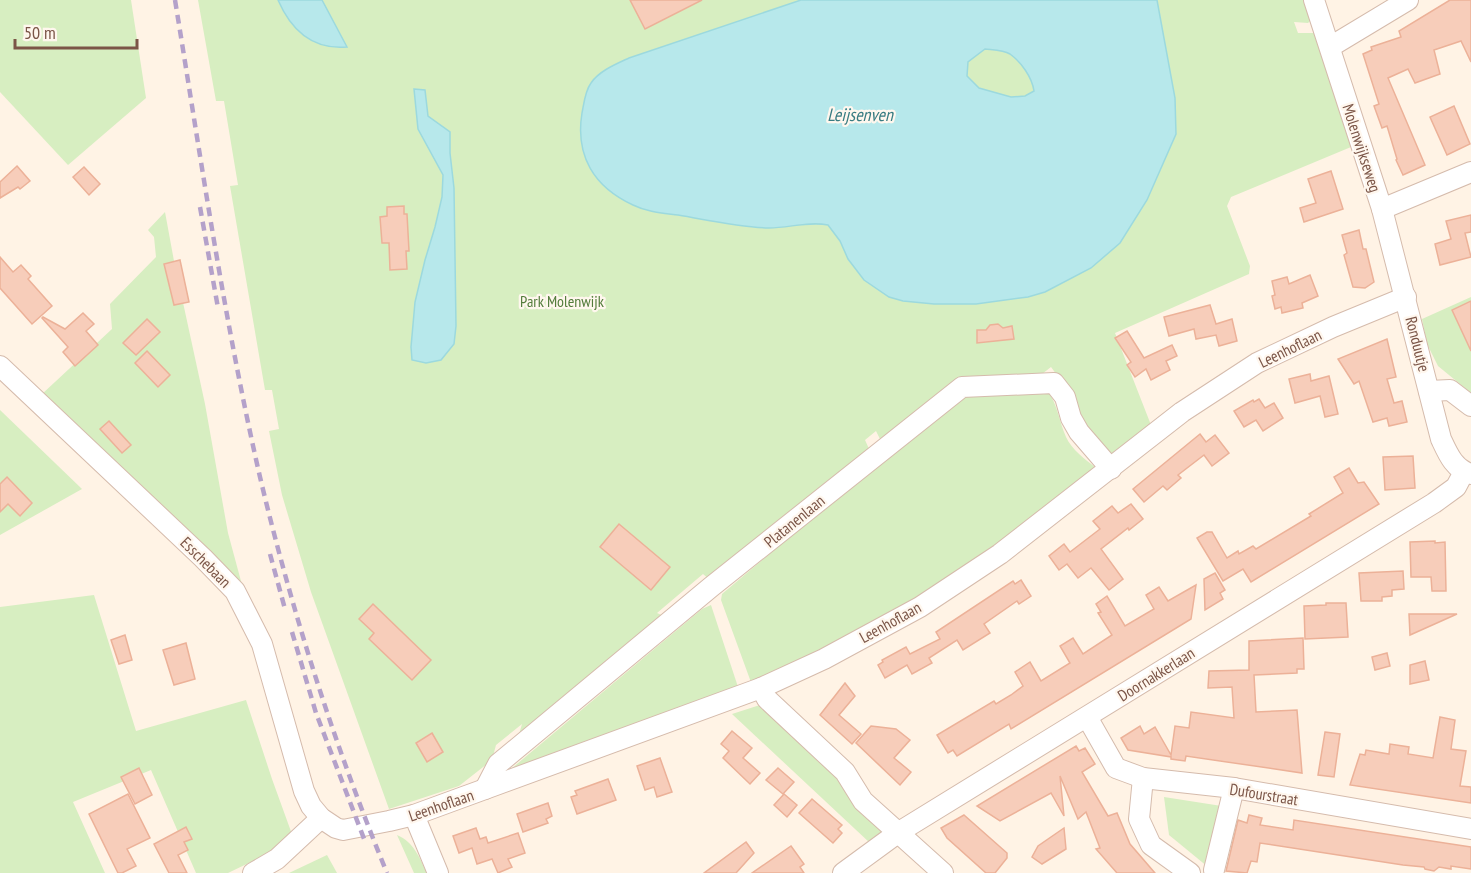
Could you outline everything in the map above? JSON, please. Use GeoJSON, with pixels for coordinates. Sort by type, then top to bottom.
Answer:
{"type":"FeatureCollection","features":[{"type":"Feature","properties":{"kind":"street","name":"Molenwijkseweg"},"geometry":{"type":"LineString","coordinates":[[1314,0],[1382,209],[1406,297]]}},
{"type":"Feature","properties":{"kind":"street"},"geometry":{"type":"LineString","coordinates":[[1330,47],[1408,0]]}},
{"type":"Feature","properties":{"kind":"street"},"geometry":{"type":"LineString","coordinates":[[1382,209],[1471,172]]}},
{"type":"Feature","properties":{"kind":"street","name":"Ronduutje"},"geometry":{"type":"LineString","coordinates":[[1406,297],[1441,440],[1450,458],[1467,473]]}},
{"type":"Feature","properties":{"kind":"street","name":"Leenhoflaan"},"geometry":{"type":"LineString","coordinates":[[321,818],[328,824],[343,830],[414,815],[761,688],[824,659],[920,607],[1000,554],[1182,412],[1257,363],[1333,327],[1406,297]]}},
{"type":"Feature","properties":{"kind":"street","name":"Esschebaan"},"geometry":{"type":"LineString","coordinates":[[0,366],[235,591],[262,645],[304,791],[311,806],[321,818]]}},
{"type":"Feature","properties":{"kind":"street","name":"Platanenlaan"},"geometry":{"type":"LineString","coordinates":[[485,789],[498,764],[711,586],[962,387],[1054,383],[1065,397],[1071,418],[1079,432],[1111,469]]}},
{"type":"Feature","properties":{"kind":"street","name":"Ronduutje"},"geometry":{"type":"LineString","coordinates":[[1429,391],[1450,390],[1471,406]]}},
{"type":"Feature","properties":{"kind":"street","name":"Doornakkerlaan"},"geometry":{"type":"LineString","coordinates":[[843,873],[899,832],[1434,503],[1456,487],[1467,473]]}},
{"type":"Feature","properties":{"kind":"street"},"geometry":{"type":"LineString","coordinates":[[761,688],[767,699],[844,772],[863,801],[943,873]]}},
{"type":"Feature","properties":{"kind":"street","name":"Dufourstraat"},"geometry":{"type":"LineString","coordinates":[[1087,717],[1116,768],[1143,778],[1234,788],[1471,828]]}},
{"type":"Feature","properties":{"kind":"street"},"geometry":{"type":"LineString","coordinates":[[1143,778],[1139,819],[1151,845],[1190,873]]}},
{"type":"Feature","properties":{"kind":"street"},"geometry":{"type":"LineString","coordinates":[[1214,870],[1234,788]]}},
{"type":"Feature","properties":{"kind":"street"},"geometry":{"type":"LineString","coordinates":[[414,815],[438,873]]}},
{"type":"Feature","properties":{"kind":"street"},"geometry":{"type":"LineString","coordinates":[[252,873],[277,859],[321,818]]}},
{"type":"Feature","properties":{"kind":"green space"},"geometry":{"type":"Polygon","coordinates":[[[0,0],[131,0],[146,98],[68,165],[0,92],[0,0]]]}},
{"type":"Feature","properties":{"kind":"green space","name":"Park Molenwijk"},"geometry":{"type":"Polygon","coordinates":[[[198,0],[1305,0],[1311,20],[1308,23],[1294,22],[1298,33],[1316,33],[1351,147],[1231,197],[1227,206],[1250,266],[1249,274],[1115,333],[1151,425],[1112,454],[1084,429],[1071,394],[1051,367],[1042,374],[955,381],[881,441],[876,431],[865,440],[870,451],[711,581],[703,574],[657,613],[668,618],[518,738],[522,724],[496,745],[492,760],[459,786],[389,809],[311,592],[282,495],[269,431],[279,429],[272,390],[265,390],[230,186],[238,185],[224,101],[216,101],[198,0]]]}},
{"type":"Feature","properties":{"kind":"green space"},"geometry":{"type":"Polygon","coordinates":[[[165,212],[205,404],[228,533],[245,596],[41,395],[112,329],[110,304],[156,257],[154,237],[148,230],[165,212]]]}},
{"type":"Feature","properties":{"kind":"green space"},"geometry":{"type":"Polygon","coordinates":[[[1471,297],[1471,393],[1438,366],[1427,344],[1422,319],[1471,297]]]}},
{"type":"Feature","properties":{"kind":"green space"},"geometry":{"type":"Polygon","coordinates":[[[1048,391],[1069,442],[1096,468],[987,552],[918,598],[878,621],[752,685],[721,600],[722,594],[876,464],[964,394],[1048,391]]]}},
{"type":"Feature","properties":{"kind":"green space"},"geometry":{"type":"Polygon","coordinates":[[[0,410],[82,489],[0,535],[0,410]]]}},
{"type":"Feature","properties":{"kind":"green space"},"geometry":{"type":"Polygon","coordinates":[[[94,595],[136,731],[246,700],[293,837],[288,844],[228,873],[196,873],[151,770],[73,802],[105,873],[0,873],[0,607],[94,595]]]}},
{"type":"Feature","properties":{"kind":"green space"},"geometry":{"type":"Polygon","coordinates":[[[711,605],[739,690],[505,774],[702,609],[711,605]]]}},
{"type":"Feature","properties":{"kind":"green space"},"geometry":{"type":"Polygon","coordinates":[[[760,705],[863,795],[885,831],[870,843],[732,714],[760,705]]]}},
{"type":"Feature","properties":{"kind":"green space"},"geometry":{"type":"Polygon","coordinates":[[[1164,797],[1228,807],[1208,867],[1169,835],[1164,797]]]}},
{"type":"Feature","properties":{"kind":"green space"},"geometry":{"type":"Polygon","coordinates":[[[397,835],[412,846],[427,873],[414,873],[397,835]]]}},
{"type":"Feature","properties":{"kind":"green space"},"geometry":{"type":"Polygon","coordinates":[[[327,855],[337,873],[289,873],[327,855]]]}},
{"type":"Feature","properties":{"kind":"water"},"geometry":{"type":"Polygon","coordinates":[[[278,0],[322,0],[347,47],[324,45],[305,36],[289,20],[278,0]]]}},
{"type":"Feature","properties":{"kind":"water","name":"Leijsenven"},"geometry":{"type":"Polygon","coordinates":[[[801,0],[1157,0],[1175,98],[1176,134],[1147,200],[1120,243],[1091,268],[1045,292],[1028,297],[976,304],[903,301],[889,297],[864,280],[848,259],[840,241],[828,225],[769,228],[655,212],[633,205],[608,189],[590,168],[585,156],[581,129],[582,113],[587,90],[594,79],[608,68],[629,58],[801,0]],[[985,49],[968,62],[967,76],[979,88],[1011,97],[1025,96],[1034,91],[1028,75],[1014,57],[1004,52],[985,49]]]}},
{"type":"Feature","properties":{"kind":"water"},"geometry":{"type":"Polygon","coordinates":[[[414,89],[425,90],[428,116],[450,132],[454,188],[456,326],[454,344],[441,360],[426,363],[412,360],[415,302],[442,197],[443,175],[418,129],[414,89]]]}},
{"type":"Feature","properties":{"kind":"building"},"geometry":{"type":"Polygon","coordinates":[[[630,0],[702,0],[645,29],[630,0]]]}},
{"type":"Feature","properties":{"kind":"building"},"geometry":{"type":"Polygon","coordinates":[[[1450,0],[1471,0],[1471,62],[1461,41],[1434,50],[1440,74],[1415,83],[1408,69],[1388,78],[1425,165],[1403,175],[1396,160],[1387,126],[1382,128],[1374,106],[1379,104],[1363,54],[1372,50],[1371,47],[1401,37],[1399,31],[1450,0]]]}},
{"type":"Feature","properties":{"kind":"building"},"geometry":{"type":"Polygon","coordinates":[[[1454,106],[1470,144],[1447,155],[1430,117],[1454,106]]]}},
{"type":"Feature","properties":{"kind":"building"},"geometry":{"type":"Polygon","coordinates":[[[17,166],[30,181],[20,189],[18,187],[0,198],[0,182],[17,166]]]}},
{"type":"Feature","properties":{"kind":"building"},"geometry":{"type":"Polygon","coordinates":[[[84,167],[100,184],[89,195],[73,177],[84,167]]]}},
{"type":"Feature","properties":{"kind":"building"},"geometry":{"type":"Polygon","coordinates":[[[1331,171],[1343,209],[1304,222],[1300,208],[1316,203],[1308,179],[1331,171]]]}},
{"type":"Feature","properties":{"kind":"building"},"geometry":{"type":"Polygon","coordinates":[[[404,206],[404,214],[407,214],[409,251],[406,251],[407,269],[390,270],[389,243],[382,243],[380,217],[387,216],[387,207],[404,206]]]}},
{"type":"Feature","properties":{"kind":"building"},"geometry":{"type":"Polygon","coordinates":[[[1471,215],[1471,232],[1465,233],[1471,257],[1440,265],[1435,244],[1451,239],[1446,221],[1471,215]]]}},
{"type":"Feature","properties":{"kind":"building"},"geometry":{"type":"Polygon","coordinates":[[[1359,230],[1374,282],[1365,288],[1353,287],[1344,255],[1347,253],[1342,235],[1359,230]]]}},
{"type":"Feature","properties":{"kind":"building"},"geometry":{"type":"Polygon","coordinates":[[[0,257],[13,272],[21,265],[31,276],[28,279],[52,306],[32,324],[0,288],[0,257]]]}},
{"type":"Feature","properties":{"kind":"building"},"geometry":{"type":"Polygon","coordinates":[[[180,260],[189,302],[174,305],[164,264],[180,260]]]}},
{"type":"Feature","properties":{"kind":"building"},"geometry":{"type":"Polygon","coordinates":[[[1310,275],[1318,296],[1302,303],[1303,308],[1282,313],[1281,307],[1275,309],[1272,281],[1287,277],[1289,284],[1310,275]]]}},
{"type":"Feature","properties":{"kind":"building"},"geometry":{"type":"Polygon","coordinates":[[[1471,301],[1471,351],[1452,310],[1471,301]]]}},
{"type":"Feature","properties":{"kind":"building"},"geometry":{"type":"Polygon","coordinates":[[[1210,305],[1216,324],[1232,319],[1237,341],[1219,346],[1216,335],[1196,339],[1194,329],[1169,336],[1164,317],[1210,305]]]}},
{"type":"Feature","properties":{"kind":"building"},"geometry":{"type":"Polygon","coordinates":[[[83,313],[94,324],[86,331],[98,345],[75,366],[63,352],[68,347],[42,318],[65,329],[83,313]]]}},
{"type":"Feature","properties":{"kind":"building"},"geometry":{"type":"Polygon","coordinates":[[[147,319],[160,332],[136,355],[123,343],[147,319]]]}},
{"type":"Feature","properties":{"kind":"building"},"geometry":{"type":"Polygon","coordinates":[[[998,324],[1003,328],[1012,326],[1014,339],[977,343],[977,330],[986,330],[990,325],[998,324]]]}},
{"type":"Feature","properties":{"kind":"building"},"geometry":{"type":"Polygon","coordinates":[[[1127,331],[1144,358],[1172,345],[1177,356],[1166,361],[1170,370],[1151,380],[1146,369],[1135,377],[1127,365],[1131,362],[1115,338],[1127,331]]]}},
{"type":"Feature","properties":{"kind":"building"},"geometry":{"type":"Polygon","coordinates":[[[1387,339],[1396,377],[1387,379],[1394,403],[1402,401],[1407,422],[1389,426],[1387,418],[1373,422],[1359,381],[1354,384],[1338,359],[1387,339]]]}},
{"type":"Feature","properties":{"kind":"building"},"geometry":{"type":"Polygon","coordinates":[[[147,351],[170,375],[158,387],[135,363],[147,351]]]}},
{"type":"Feature","properties":{"kind":"building"},"geometry":{"type":"Polygon","coordinates":[[[1310,374],[1311,381],[1329,376],[1338,414],[1325,417],[1320,396],[1295,403],[1289,379],[1310,374]]]}},
{"type":"Feature","properties":{"kind":"building"},"geometry":{"type":"Polygon","coordinates":[[[1259,399],[1265,408],[1274,403],[1283,418],[1263,431],[1256,420],[1244,427],[1234,411],[1259,399]]]}},
{"type":"Feature","properties":{"kind":"building"},"geometry":{"type":"Polygon","coordinates":[[[109,421],[131,445],[122,453],[100,429],[109,421]]]}},
{"type":"Feature","properties":{"kind":"building"},"geometry":{"type":"Polygon","coordinates":[[[1200,434],[1206,442],[1215,435],[1229,453],[1212,466],[1204,455],[1178,475],[1181,478],[1167,490],[1163,486],[1144,502],[1133,489],[1200,434]]]}},
{"type":"Feature","properties":{"kind":"building"},"geometry":{"type":"Polygon","coordinates":[[[1413,456],[1415,488],[1385,490],[1383,457],[1413,456]]]}},
{"type":"Feature","properties":{"kind":"building"},"geometry":{"type":"Polygon","coordinates":[[[1349,468],[1358,483],[1364,482],[1379,504],[1251,582],[1243,569],[1223,581],[1197,538],[1207,532],[1212,532],[1227,558],[1253,546],[1256,549],[1311,516],[1309,514],[1343,493],[1334,477],[1349,468]]]}},
{"type":"Feature","properties":{"kind":"building"},"geometry":{"type":"Polygon","coordinates":[[[7,477],[32,503],[20,516],[8,504],[0,512],[0,484],[7,477]]]}},
{"type":"Feature","properties":{"kind":"building"},"geometry":{"type":"Polygon","coordinates":[[[1131,504],[1143,519],[1101,549],[1123,579],[1109,590],[1091,568],[1078,578],[1067,564],[1059,570],[1049,556],[1064,544],[1070,552],[1100,529],[1093,521],[1112,506],[1118,513],[1131,504]]]}},
{"type":"Feature","properties":{"kind":"building"},"geometry":{"type":"Polygon","coordinates":[[[619,524],[670,567],[651,590],[600,547],[619,524]]]}},
{"type":"Feature","properties":{"kind":"building"},"geometry":{"type":"Polygon","coordinates":[[[1435,541],[1435,543],[1445,542],[1446,591],[1432,591],[1431,577],[1411,577],[1410,542],[1435,541]]]}},
{"type":"Feature","properties":{"kind":"building"},"geometry":{"type":"Polygon","coordinates":[[[1403,571],[1404,589],[1392,590],[1392,596],[1382,597],[1382,601],[1361,601],[1359,573],[1403,571]]]}},
{"type":"Feature","properties":{"kind":"building"},"geometry":{"type":"Polygon","coordinates":[[[1215,573],[1225,590],[1220,593],[1223,599],[1205,610],[1204,579],[1215,573]]]}},
{"type":"Feature","properties":{"kind":"building"},"geometry":{"type":"Polygon","coordinates":[[[1021,580],[1031,596],[1019,604],[1017,601],[984,624],[990,633],[963,650],[957,640],[929,658],[932,663],[912,674],[907,665],[885,678],[878,665],[883,662],[882,660],[906,647],[910,654],[940,639],[936,632],[1013,581],[1015,584],[1021,580]]]}},
{"type":"Feature","properties":{"kind":"building"},"geometry":{"type":"Polygon","coordinates":[[[1196,585],[1191,619],[1011,729],[1009,724],[957,756],[953,750],[948,753],[937,735],[994,701],[996,704],[1023,686],[1015,672],[1030,662],[1041,681],[1070,663],[1060,646],[1073,638],[1083,654],[1112,635],[1098,613],[1101,612],[1096,604],[1107,596],[1125,626],[1154,609],[1146,595],[1159,587],[1168,601],[1196,585]]]}},
{"type":"Feature","properties":{"kind":"building"},"geometry":{"type":"Polygon","coordinates":[[[1326,603],[1346,603],[1348,637],[1305,639],[1304,606],[1326,605],[1326,603]]]}},
{"type":"Feature","properties":{"kind":"building"},"geometry":{"type":"Polygon","coordinates":[[[373,604],[431,660],[412,680],[369,639],[374,633],[359,619],[373,604]]]}},
{"type":"Feature","properties":{"kind":"building"},"geometry":{"type":"Polygon","coordinates":[[[1409,614],[1457,614],[1410,635],[1409,614]]]}},
{"type":"Feature","properties":{"kind":"building"},"geometry":{"type":"Polygon","coordinates":[[[125,635],[132,660],[119,664],[111,640],[125,635]]]}},
{"type":"Feature","properties":{"kind":"building"},"geometry":{"type":"Polygon","coordinates":[[[1303,638],[1304,669],[1297,669],[1297,673],[1254,675],[1256,712],[1297,710],[1302,773],[1186,756],[1185,761],[1128,750],[1121,738],[1140,726],[1144,734],[1155,727],[1171,755],[1175,726],[1189,728],[1191,712],[1234,718],[1232,687],[1208,688],[1209,671],[1249,670],[1249,641],[1303,638]]]}},
{"type":"Feature","properties":{"kind":"building"},"geometry":{"type":"Polygon","coordinates":[[[186,643],[195,679],[174,685],[163,650],[186,643]]]}},
{"type":"Feature","properties":{"kind":"building"},"geometry":{"type":"Polygon","coordinates":[[[1387,653],[1390,666],[1375,670],[1372,657],[1387,653]]]}},
{"type":"Feature","properties":{"kind":"building"},"geometry":{"type":"Polygon","coordinates":[[[1425,661],[1429,680],[1410,684],[1410,665],[1425,661]]]}},
{"type":"Feature","properties":{"kind":"building"},"geometry":{"type":"Polygon","coordinates":[[[845,683],[855,696],[839,715],[861,734],[852,744],[820,715],[845,683]]]}},
{"type":"Feature","properties":{"kind":"building"},"geometry":{"type":"Polygon","coordinates":[[[1440,717],[1455,720],[1451,749],[1466,751],[1460,786],[1471,787],[1471,803],[1350,785],[1360,754],[1365,755],[1366,750],[1389,754],[1390,744],[1409,747],[1408,754],[1433,758],[1440,717]]]}},
{"type":"Feature","properties":{"kind":"building"},"geometry":{"type":"Polygon","coordinates":[[[871,726],[896,729],[910,740],[894,758],[911,772],[900,785],[856,743],[871,726]]]}},
{"type":"Feature","properties":{"kind":"building"},"geometry":{"type":"Polygon","coordinates":[[[732,731],[752,748],[743,758],[760,773],[750,784],[723,758],[729,751],[721,744],[732,731]]]}},
{"type":"Feature","properties":{"kind":"building"},"geometry":{"type":"Polygon","coordinates":[[[1325,732],[1340,734],[1334,777],[1318,775],[1325,732]]]}},
{"type":"Feature","properties":{"kind":"building"},"geometry":{"type":"Polygon","coordinates":[[[432,733],[443,752],[427,762],[416,743],[432,733]]]}},
{"type":"Feature","properties":{"kind":"building"},"geometry":{"type":"Polygon","coordinates":[[[1076,746],[1079,751],[1085,748],[1095,764],[1082,772],[1108,816],[1117,813],[1130,844],[1155,873],[1117,873],[1096,849],[1100,848],[1086,812],[1078,819],[1060,776],[1064,816],[1051,793],[1000,821],[977,806],[1076,746]]]}},
{"type":"Feature","properties":{"kind":"building"},"geometry":{"type":"Polygon","coordinates":[[[660,758],[672,792],[657,797],[654,787],[645,790],[637,766],[660,758]]]}},
{"type":"Feature","properties":{"kind":"building"},"geometry":{"type":"Polygon","coordinates":[[[139,768],[152,795],[135,804],[121,777],[139,768]]]}},
{"type":"Feature","properties":{"kind":"building"},"geometry":{"type":"Polygon","coordinates":[[[778,768],[794,782],[783,794],[766,780],[778,768]]]}},
{"type":"Feature","properties":{"kind":"building"},"geometry":{"type":"Polygon","coordinates":[[[608,779],[616,800],[577,814],[571,797],[577,795],[575,791],[608,779]]]}},
{"type":"Feature","properties":{"kind":"building"},"geometry":{"type":"Polygon","coordinates":[[[128,794],[150,838],[127,849],[136,866],[118,873],[89,814],[128,794]]]}},
{"type":"Feature","properties":{"kind":"building"},"geometry":{"type":"Polygon","coordinates":[[[784,794],[797,805],[787,817],[774,805],[784,794]]]}},
{"type":"Feature","properties":{"kind":"building"},"geometry":{"type":"Polygon","coordinates":[[[812,799],[842,825],[838,829],[842,833],[833,843],[799,813],[812,799]]]}},
{"type":"Feature","properties":{"kind":"building"},"geometry":{"type":"Polygon","coordinates":[[[548,803],[552,816],[546,819],[548,823],[523,832],[517,814],[548,803]]]}},
{"type":"Feature","properties":{"kind":"building"},"geometry":{"type":"Polygon","coordinates":[[[964,815],[1007,853],[1007,858],[995,873],[986,873],[947,838],[941,828],[964,815]]]}},
{"type":"Feature","properties":{"kind":"building"},"geometry":{"type":"Polygon","coordinates":[[[1249,815],[1262,818],[1260,825],[1293,830],[1294,820],[1471,847],[1471,869],[1451,866],[1451,869],[1439,867],[1434,871],[1424,867],[1260,843],[1257,862],[1251,861],[1247,873],[1226,871],[1238,820],[1247,823],[1249,815]]]}},
{"type":"Feature","properties":{"kind":"building"},"geometry":{"type":"Polygon","coordinates":[[[186,827],[192,839],[184,842],[188,850],[178,855],[187,873],[169,873],[154,844],[186,827]]]}},
{"type":"Feature","properties":{"kind":"building"},"geometry":{"type":"Polygon","coordinates":[[[476,828],[480,839],[486,837],[488,843],[518,833],[525,853],[508,859],[512,867],[498,873],[492,859],[477,864],[472,848],[459,853],[453,836],[476,828]]]}},
{"type":"Feature","properties":{"kind":"building"},"geometry":{"type":"Polygon","coordinates":[[[1064,828],[1066,849],[1042,864],[1032,857],[1038,846],[1064,828]]]}},
{"type":"Feature","properties":{"kind":"building"},"geometry":{"type":"Polygon","coordinates":[[[746,842],[754,853],[736,873],[704,873],[746,842]]]}},
{"type":"Feature","properties":{"kind":"building"},"geometry":{"type":"Polygon","coordinates":[[[791,846],[804,864],[800,867],[804,873],[752,873],[791,846]]]}},
{"type":"Feature","properties":{"kind":"railway"},"geometry":{"type":"LineString","coordinates":[[175,0],[224,299],[247,418],[272,527],[300,628],[332,727],[387,873]]}},
{"type":"Feature","properties":{"kind":"railway"},"geometry":{"type":"LineString","coordinates":[[200,207],[218,308]]}},
{"type":"Feature","properties":{"kind":"railway"},"geometry":{"type":"LineString","coordinates":[[270,554],[285,609]]}},
{"type":"Feature","properties":{"kind":"railway"},"geometry":{"type":"LineString","coordinates":[[292,632],[316,713],[366,844]]}}]}
